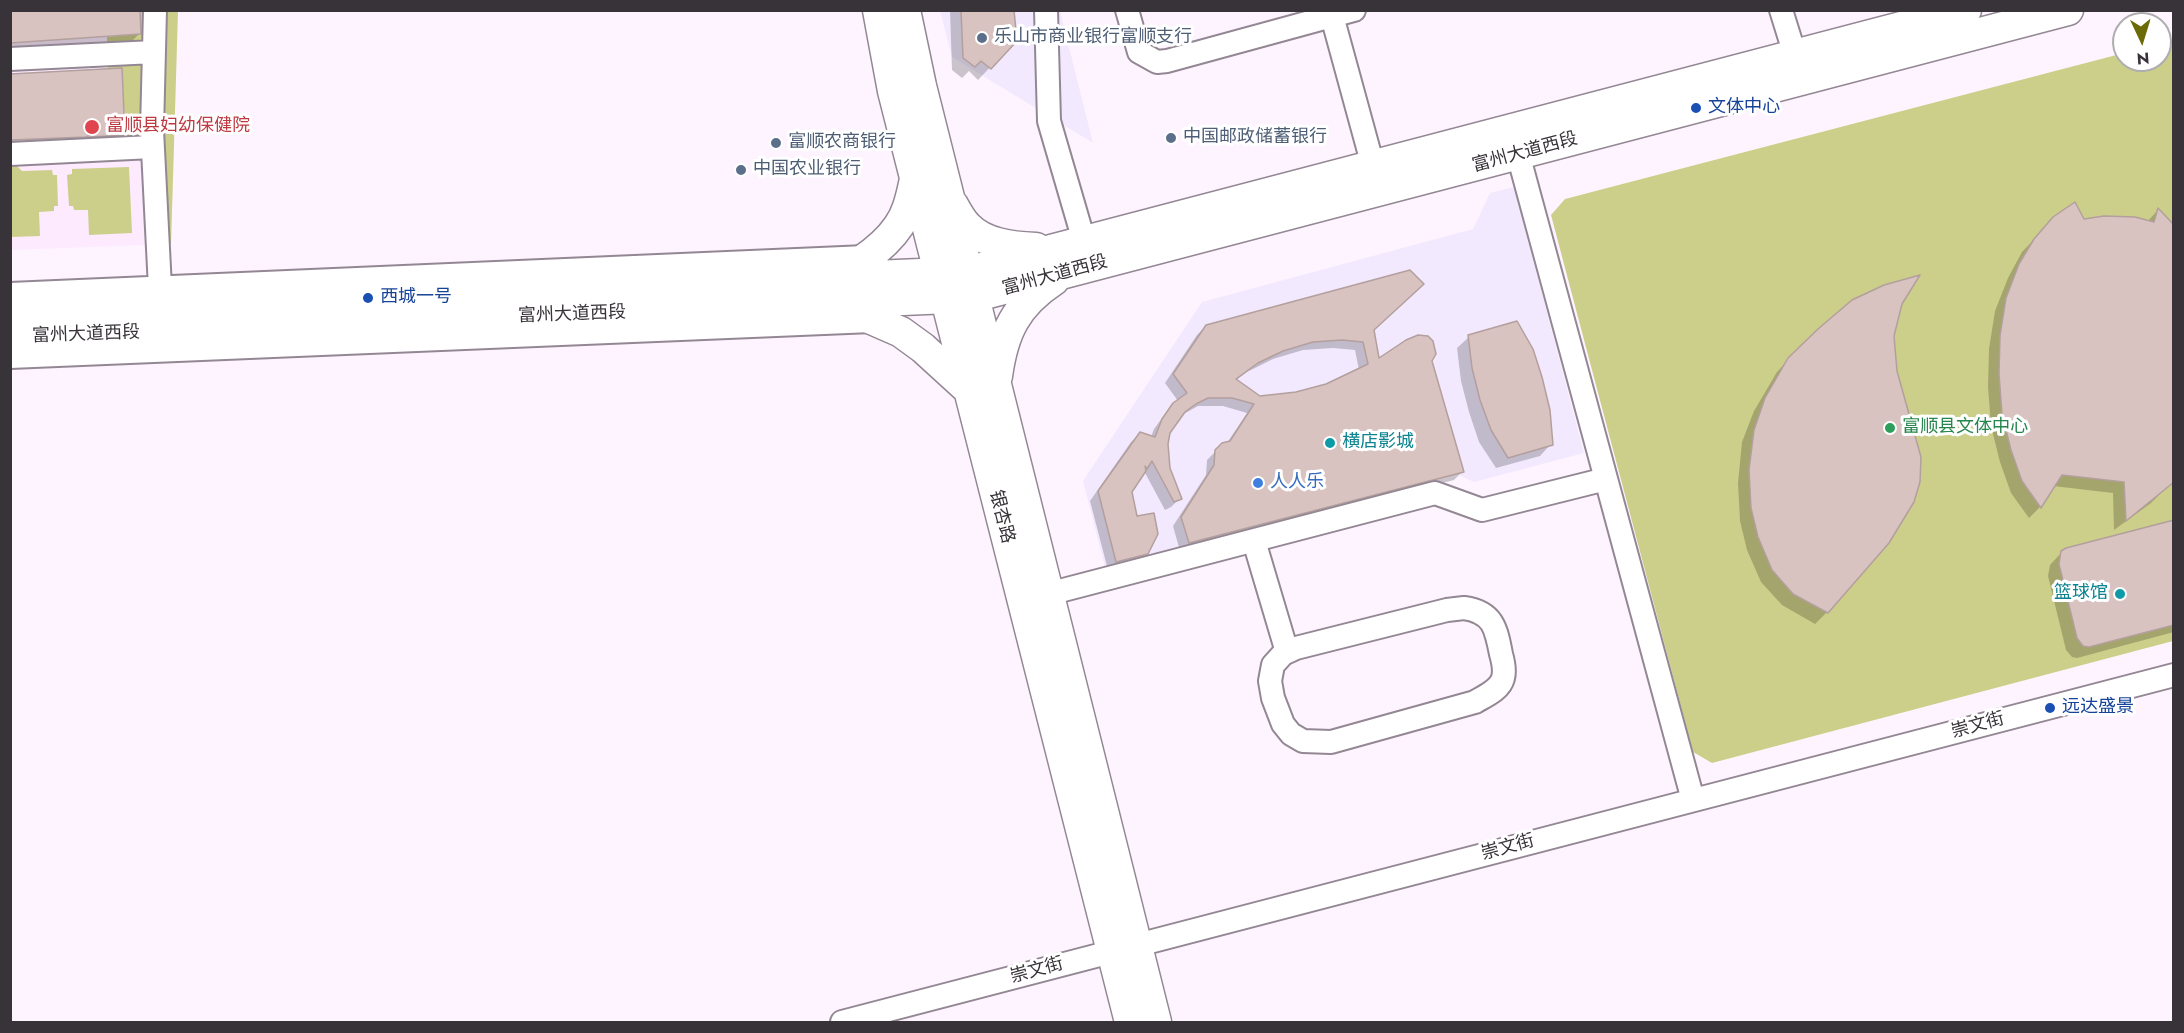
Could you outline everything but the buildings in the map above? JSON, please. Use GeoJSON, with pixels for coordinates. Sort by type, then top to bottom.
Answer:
{"type":"FeatureCollection","features":[{"type":"Feature","properties":{"kind":"main road","name":"银杏路"},"geometry":{"type":"LineString","coordinates":[[878,10],[893,91],[915,179],[956,285],[1123,948],[1156,1023]]}},
{"type":"Feature","properties":{"kind":"main road","name":"银杏路"},"geometry":{"type":"LineString","coordinates":[[905,10],[948,198],[956,285]]}},
{"type":"Feature","properties":{"kind":"main road","name":"富州大道西段"},"geometry":{"type":"LineString","coordinates":[[10,338],[956,285],[1373,165],[1966,10]]}},
{"type":"Feature","properties":{"kind":"main road","name":"富州大道西段"},"geometry":{"type":"LineString","coordinates":[[1069,254],[1518,154],[2068,10]]}},
{"type":"Feature","properties":{"kind":"main road"},"geometry":{"type":"LineString","coordinates":[[915,179],[908,209],[894,233],[866,257],[833,291],[878,321],[901,332],[982,387],[1010,324],[1023,305],[1040,290],[1069,254]]}},
{"type":"Feature","properties":{"kind":"main road"},"geometry":{"type":"LineString","coordinates":[[948,198],[966,225],[980,236],[998,243],[1069,254]]}},
{"type":"Feature","properties":{"kind":"main road","name":"富州大道西段"},"geometry":{"type":"LineString","coordinates":[[10,313],[833,291]]}},
{"type":"Feature","properties":{"kind":"main road","name":"银杏路"},"geometry":{"type":"LineString","coordinates":[[982,387],[1048,594],[1123,948],[1130,1023]]}},
{"type":"Feature","properties":{"kind":"street"},"geometry":{"type":"LineString","coordinates":[[155,10],[152,147],[160,288]]}},
{"type":"Feature","properties":{"kind":"street"},"geometry":{"type":"LineString","coordinates":[[1046,10],[1048,121],[1069,254]]}},
{"type":"Feature","properties":{"kind":"street"},"geometry":{"type":"LineString","coordinates":[[1127,10],[1139,52],[1157,62],[1354,10]]}},
{"type":"Feature","properties":{"kind":"street"},"geometry":{"type":"LineString","coordinates":[[1781,10],[1795,55]]}},
{"type":"Feature","properties":{"kind":"street"},"geometry":{"type":"LineString","coordinates":[[1332,16],[1373,165]]}},
{"type":"Feature","properties":{"kind":"street"},"geometry":{"type":"LineString","coordinates":[[10,59],[154,52]]}},
{"type":"Feature","properties":{"kind":"street"},"geometry":{"type":"LineString","coordinates":[[10,154],[152,147]]}},
{"type":"Feature","properties":{"kind":"street"},"geometry":{"type":"LineString","coordinates":[[1518,154],[1693,800]]}},
{"type":"Feature","properties":{"kind":"street"},"geometry":{"type":"LineString","coordinates":[[10,294],[866,257]]}},
{"type":"Feature","properties":{"kind":"street"},"geometry":{"type":"LineString","coordinates":[[10,357],[878,321]]}},
{"type":"Feature","properties":{"kind":"street"},"geometry":{"type":"LineString","coordinates":[[1048,594],[1435,493],[1482,510],[1606,479]]}},
{"type":"Feature","properties":{"kind":"street"},"geometry":{"type":"LineString","coordinates":[[1254,541],[1287,652]]}},
{"type":"Feature","properties":{"kind":"street"},"geometry":{"type":"LineString","coordinates":[[1464,608],[1478,610],[1489,618],[1497,631],[1503,663],[1503,679],[1494,691],[1475,702],[1331,742],[1303,741],[1282,724],[1273,698],[1270,681],[1273,665],[1287,652],[1426,615],[1464,608]]}},
{"type":"Feature","properties":{"kind":"street","name":"崇文街"},"geometry":{"type":"LineString","coordinates":[[842,1023],[2174,675]]}},
{"type":"Feature","properties":{"kind":"shaded area","name":"富顺县妇幼保健院"},"geometry":{"type":"Polygon","coordinates":[[[10,11],[178,11],[171,244],[11,250],[10,11]]]}},
{"type":"Feature","properties":{"kind":"shaded area"},"geometry":{"type":"Polygon","coordinates":[[[940,11],[1060,11],[1093,143],[952,57],[940,11]]]}},
{"type":"Feature","properties":{"kind":"shaded area"},"geometry":{"type":"Polygon","coordinates":[[[1514,187],[1584,453],[1474,482],[1456,474],[1105,567],[1083,481],[1202,302],[1473,229],[1490,193],[1514,187]]]}},
{"type":"Feature","properties":{"kind":"green space"},"geometry":{"type":"Polygon","coordinates":[[[140,11],[150,11],[145,41],[107,50],[107,37],[141,34],[140,11]]]}},
{"type":"Feature","properties":{"kind":"green space"},"geometry":{"type":"Polygon","coordinates":[[[160,11],[178,11],[171,244],[164,244],[160,11]]]}},
{"type":"Feature","properties":{"kind":"green space","name":"富顺县文体中心"},"geometry":{"type":"Polygon","coordinates":[[[2172,40],[2173,641],[1712,763],[1693,752],[1551,215],[1565,199],[2112,56],[2112,72],[2172,72],[2172,40]]]}},
{"type":"Feature","properties":{"kind":"green space"},"geometry":{"type":"Polygon","coordinates":[[[108,59],[140,63],[144,67],[143,137],[126,140],[122,69],[108,69],[108,59]]]}},
{"type":"Feature","properties":{"kind":"green space"},"geometry":{"type":"Polygon","coordinates":[[[10,161],[17,161],[17,166],[22,171],[52,170],[53,175],[57,175],[58,206],[54,206],[54,211],[39,212],[40,236],[11,237],[10,161]]]}},
{"type":"Feature","properties":{"kind":"green space"},"geometry":{"type":"Polygon","coordinates":[[[129,167],[132,233],[89,235],[88,210],[74,210],[73,206],[69,206],[67,175],[72,174],[72,169],[129,167]]]}},
{"type":"Feature","properties":{"kind":"place","name":"乐山市商业银行富顺支行"},"geometry":{"type":"Point","coordinates":[982,38]}},
{"type":"Feature","properties":{"kind":"place","name":"文体中心"},"geometry":{"type":"Point","coordinates":[1696,108]}},
{"type":"Feature","properties":{"kind":"place","name":"富顺县妇幼保健院"},"geometry":{"type":"Point","coordinates":[92,127]}},
{"type":"Feature","properties":{"kind":"place","name":"中国邮政储蓄银行"},"geometry":{"type":"Point","coordinates":[1171,138]}},
{"type":"Feature","properties":{"kind":"place","name":"富顺农商银行"},"geometry":{"type":"Point","coordinates":[776,143]}},
{"type":"Feature","properties":{"kind":"place","name":"中国农业银行"},"geometry":{"type":"Point","coordinates":[741,170]}},
{"type":"Feature","properties":{"kind":"place","name":"西城一号"},"geometry":{"type":"Point","coordinates":[368,298]}},
{"type":"Feature","properties":{"kind":"place","name":"富顺县文体中心"},"geometry":{"type":"Point","coordinates":[1890,428]}},
{"type":"Feature","properties":{"kind":"place","name":"横店影城"},"geometry":{"type":"Point","coordinates":[1330,443]}},
{"type":"Feature","properties":{"kind":"place","name":"人人乐"},"geometry":{"type":"Point","coordinates":[1258,483]}},
{"type":"Feature","properties":{"kind":"place","name":"篮球馆"},"geometry":{"type":"Point","coordinates":[2120,594]}},
{"type":"Feature","properties":{"kind":"place","name":"远达盛景"},"geometry":{"type":"Point","coordinates":[2050,708]}}]}
